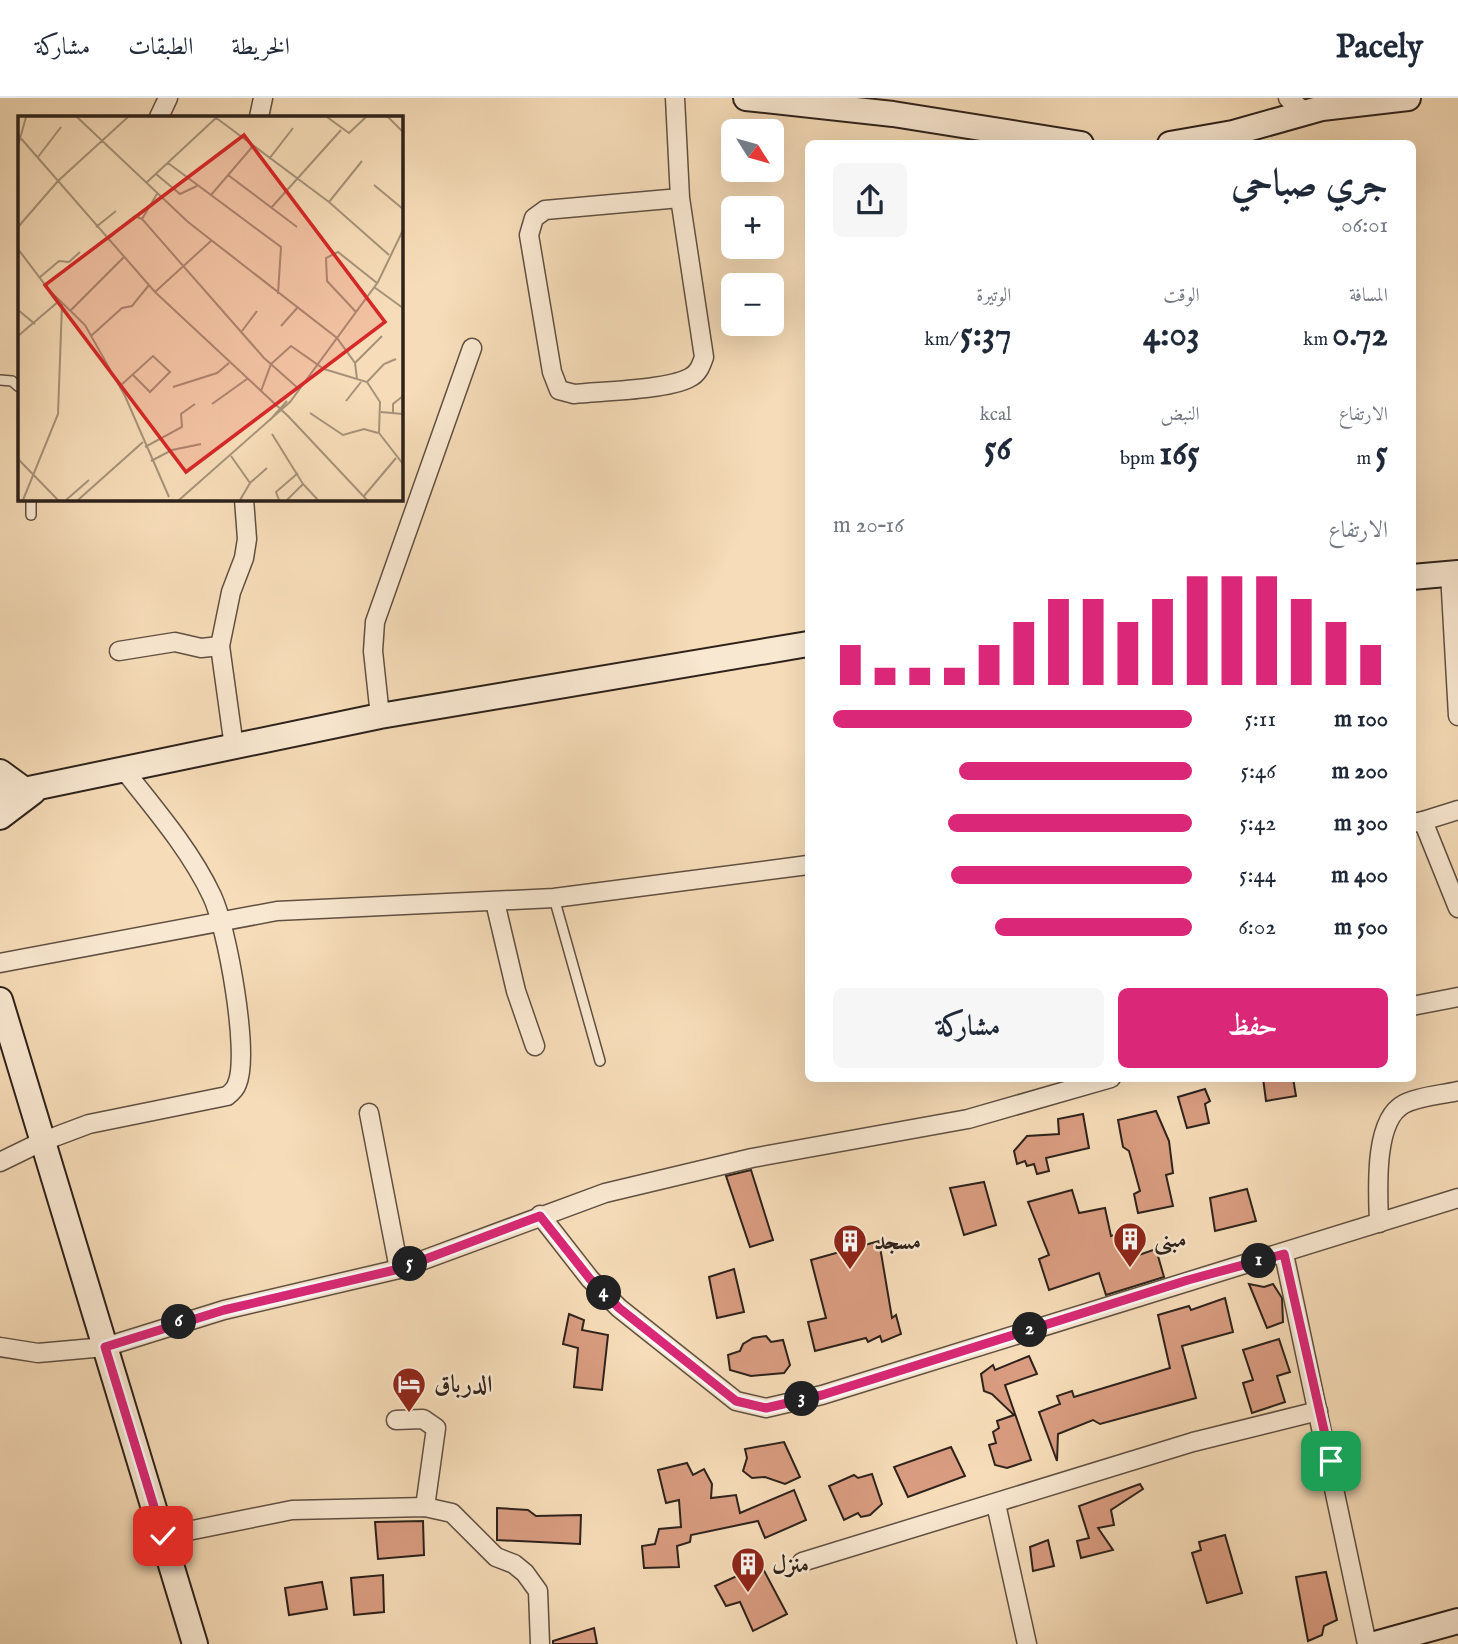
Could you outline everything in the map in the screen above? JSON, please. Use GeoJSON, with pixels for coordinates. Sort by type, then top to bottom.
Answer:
{"type":"FeatureCollection","features":[{"type":"Feature","properties":{"kind":"street"},"geometry":{"type":"LineString","coordinates":[[159,116],[168,98]]}},
{"type":"Feature","properties":{"kind":"street"},"geometry":{"type":"LineString","coordinates":[[259,116],[263,98]]}},
{"type":"Feature","properties":{"kind":"street"},"geometry":{"type":"LineString","coordinates":[[675,98],[680,198],[704,357],[702,365],[695,374],[677,383],[574,394],[559,390],[552,372],[529,235],[534,218],[545,210],[680,198]]}},
{"type":"Feature","properties":{"kind":"street"},"geometry":{"type":"LineString","coordinates":[[746,98],[893,114],[1033,140]]}},
{"type":"Feature","properties":{"kind":"street"},"geometry":{"type":"LineString","coordinates":[[1212,140],[1233,138],[1309,104],[1408,98]]}},
{"type":"Feature","properties":{"kind":"street"},"geometry":{"type":"LineString","coordinates":[[380,716],[373,651],[375,622],[472,348]]}},
{"type":"Feature","properties":{"kind":"street"},"geometry":{"type":"LineString","coordinates":[[234,747],[219,646],[231,592],[246,549],[244,500]]}},
{"type":"Feature","properties":{"kind":"street"},"geometry":{"type":"LineString","coordinates":[[1416,577],[1454,573],[1458,716]]}},
{"type":"Feature","properties":{"kind":"street"},"geometry":{"type":"LineString","coordinates":[[119,651],[175,642],[201,648],[219,646]]}},
{"type":"Feature","properties":{"kind":"street"},"geometry":{"type":"LineString","coordinates":[[0,795],[380,716],[805,645]]}},
{"type":"Feature","properties":{"kind":"street"},"geometry":{"type":"LineString","coordinates":[[0,1163],[41,1142],[89,1124],[227,1096],[239,1082],[240,1034],[222,922],[212,896],[192,863],[124,770]]}},
{"type":"Feature","properties":{"kind":"street"},"geometry":{"type":"LineString","coordinates":[[0,772],[32,790]]}},
{"type":"Feature","properties":{"kind":"street"},"geometry":{"type":"LineString","coordinates":[[0,817],[32,790]]}},
{"type":"Feature","properties":{"kind":"street"},"geometry":{"type":"LineString","coordinates":[[1458,810],[1418,822],[1458,908]]}},
{"type":"Feature","properties":{"kind":"street"},"geometry":{"type":"LineString","coordinates":[[0,963],[111,940],[277,911],[554,898],[805,865]]}},
{"type":"Feature","properties":{"kind":"street"},"geometry":{"type":"LineString","coordinates":[[495,902],[516,991],[535,1046]]}},
{"type":"Feature","properties":{"kind":"street"},"geometry":{"type":"LineString","coordinates":[[1416,1005],[1458,997]]}},
{"type":"Feature","properties":{"kind":"street"},"geometry":{"type":"LineString","coordinates":[[0,1000],[194,1642]]}},
{"type":"Feature","properties":{"kind":"street"},"geometry":{"type":"LineString","coordinates":[[0,1347],[37,1353],[105,1347],[224,1310],[399,1269],[605,1193],[752,1158],[968,1119],[1054,1085],[1078,1082]]}},
{"type":"Feature","properties":{"kind":"street"},"geometry":{"type":"LineString","coordinates":[[1379,1223],[1379,1173],[1388,1121],[1408,1102],[1458,1091]]}},
{"type":"Feature","properties":{"kind":"street"},"geometry":{"type":"LineString","coordinates":[[369,1113],[399,1269]]}},
{"type":"Feature","properties":{"kind":"street"},"geometry":{"type":"LineString","coordinates":[[540,1216],[590,1279],[619,1308],[736,1401],[756,1408],[822,1395],[1458,1198]]}},
{"type":"Feature","properties":{"kind":"street"},"geometry":{"type":"LineString","coordinates":[[1284,1254],[1367,1644]]}},
{"type":"Feature","properties":{"kind":"street"},"geometry":{"type":"LineString","coordinates":[[802,1562],[1193,1442],[1318,1411]]}},
{"type":"Feature","properties":{"kind":"street"},"geometry":{"type":"LineString","coordinates":[[396,1420],[423,1419],[436,1428],[425,1507]]}},
{"type":"Feature","properties":{"kind":"street"},"geometry":{"type":"LineString","coordinates":[[996,1504],[1027,1644]]}},
{"type":"Feature","properties":{"kind":"street"},"geometry":{"type":"LineString","coordinates":[[163,1536],[292,1510],[425,1507],[452,1513],[496,1557],[514,1564],[525,1573],[538,1591],[540,1644]]}},
{"type":"Feature","properties":{"kind":"street"},"geometry":{"type":"LineString","coordinates":[[1375,1644],[1458,1621]]}},
{"type":"Feature","properties":{"kind":"lane"},"geometry":{"type":"LineString","coordinates":[[0,380],[12,381],[18,386]]}},
{"type":"Feature","properties":{"kind":"lane"},"geometry":{"type":"LineString","coordinates":[[31,500],[31,515]]}},
{"type":"Feature","properties":{"kind":"lane"},"geometry":{"type":"LineString","coordinates":[[554,898],[600,1061]]}},
{"type":"Feature","properties":{"kind":"building"},"geometry":{"type":"Polygon","coordinates":[[[1264,1082],[1294,1082],[1296,1096],[1266,1101],[1264,1082]]]}},
{"type":"Feature","properties":{"kind":"building"},"geometry":{"type":"Polygon","coordinates":[[[1205,1089],[1210,1101],[1205,1104],[1209,1123],[1187,1128],[1178,1097],[1205,1089]]]}},
{"type":"Feature","properties":{"kind":"building"},"geometry":{"type":"Polygon","coordinates":[[[1156,1111],[1169,1141],[1173,1173],[1166,1175],[1173,1206],[1138,1213],[1134,1194],[1140,1191],[1129,1151],[1123,1147],[1118,1120],[1156,1111]]]}},
{"type":"Feature","properties":{"kind":"building"},"geometry":{"type":"Polygon","coordinates":[[[1083,1114],[1089,1148],[1046,1158],[1049,1171],[1037,1174],[1034,1164],[1027,1166],[1025,1161],[1017,1164],[1014,1151],[1027,1136],[1059,1134],[1058,1119],[1083,1114]]]}},
{"type":"Feature","properties":{"kind":"building"},"geometry":{"type":"Polygon","coordinates":[[[751,1170],[773,1240],[750,1247],[726,1176],[751,1170]]]}},
{"type":"Feature","properties":{"kind":"building"},"geometry":{"type":"Polygon","coordinates":[[[984,1182],[996,1225],[964,1235],[950,1188],[984,1182]]]}},
{"type":"Feature","properties":{"kind":"building","name":"مبنى"},"geometry":{"type":"Polygon","coordinates":[[[1247,1189],[1256,1221],[1215,1231],[1210,1198],[1247,1189]]]}},
{"type":"Feature","properties":{"kind":"building"},"geometry":{"type":"Polygon","coordinates":[[[1072,1190],[1079,1213],[1105,1208],[1111,1236],[1128,1231],[1136,1256],[1156,1249],[1164,1277],[1106,1295],[1099,1273],[1049,1290],[1039,1259],[1049,1255],[1028,1202],[1072,1190]]]}},
{"type":"Feature","properties":{"kind":"building"},"geometry":{"type":"Polygon","coordinates":[[[879,1241],[892,1318],[896,1315],[901,1334],[882,1342],[880,1336],[868,1342],[866,1338],[815,1351],[808,1322],[826,1318],[811,1260],[879,1241]]]}},
{"type":"Feature","properties":{"kind":"building"},"geometry":{"type":"Polygon","coordinates":[[[734,1269],[744,1312],[717,1318],[709,1277],[734,1269]]]}},
{"type":"Feature","properties":{"kind":"building","name":"مبنى"},"geometry":{"type":"Polygon","coordinates":[[[1249,1284],[1264,1287],[1273,1284],[1282,1298],[1283,1322],[1267,1328],[1249,1284]]]}},
{"type":"Feature","properties":{"kind":"building"},"geometry":{"type":"Polygon","coordinates":[[[1225,1298],[1233,1332],[1182,1346],[1196,1398],[1100,1424],[1093,1420],[1058,1434],[1057,1461],[1039,1412],[1060,1404],[1057,1396],[1072,1391],[1074,1397],[1170,1368],[1158,1315],[1189,1306],[1191,1310],[1225,1298]]]}},
{"type":"Feature","properties":{"kind":"building"},"geometry":{"type":"Polygon","coordinates":[[[569,1314],[584,1320],[582,1330],[608,1335],[602,1390],[574,1387],[578,1348],[563,1344],[569,1314]]]}},
{"type":"Feature","properties":{"kind":"building"},"geometry":{"type":"Polygon","coordinates":[[[766,1336],[771,1342],[783,1340],[790,1365],[784,1373],[751,1376],[730,1370],[728,1355],[740,1351],[743,1344],[753,1338],[766,1336]]]}},
{"type":"Feature","properties":{"kind":"building"},"geometry":{"type":"Polygon","coordinates":[[[1279,1339],[1290,1372],[1277,1376],[1285,1402],[1252,1413],[1243,1383],[1253,1380],[1243,1350],[1279,1339]]]}},
{"type":"Feature","properties":{"kind":"building"},"geometry":{"type":"Polygon","coordinates":[[[1029,1356],[1037,1374],[1005,1385],[1031,1460],[1007,1468],[995,1465],[989,1445],[996,1443],[993,1432],[999,1428],[997,1421],[1014,1415],[992,1394],[984,1391],[981,1374],[993,1365],[995,1370],[1029,1356]]]}},
{"type":"Feature","properties":{"kind":"building"},"geometry":{"type":"Polygon","coordinates":[[[784,1442],[800,1477],[785,1484],[765,1477],[752,1478],[743,1471],[747,1458],[745,1449],[784,1442]]]}},
{"type":"Feature","properties":{"kind":"building"},"geometry":{"type":"Polygon","coordinates":[[[951,1447],[965,1476],[908,1497],[894,1467],[951,1447]]]}},
{"type":"Feature","properties":{"kind":"building"},"geometry":{"type":"Polygon","coordinates":[[[687,1463],[693,1475],[704,1469],[712,1484],[711,1498],[736,1495],[740,1513],[794,1490],[806,1520],[765,1538],[758,1521],[691,1535],[690,1542],[677,1546],[679,1567],[644,1568],[642,1546],[655,1544],[659,1529],[681,1527],[679,1500],[666,1503],[658,1470],[687,1463]]]}},
{"type":"Feature","properties":{"kind":"building"},"geometry":{"type":"Polygon","coordinates":[[[872,1474],[882,1504],[870,1515],[861,1517],[858,1513],[844,1520],[829,1486],[854,1475],[858,1478],[872,1474]]]}},
{"type":"Feature","properties":{"kind":"building"},"geometry":{"type":"Polygon","coordinates":[[[1140,1484],[1143,1489],[1111,1510],[1114,1525],[1098,1528],[1113,1550],[1081,1558],[1077,1541],[1089,1538],[1079,1506],[1140,1484]]]}},
{"type":"Feature","properties":{"kind":"building"},"geometry":{"type":"Polygon","coordinates":[[[497,1508],[528,1510],[536,1516],[581,1515],[580,1544],[497,1540],[497,1508]]]}},
{"type":"Feature","properties":{"kind":"building"},"geometry":{"type":"Polygon","coordinates":[[[423,1521],[424,1555],[378,1559],[375,1522],[423,1521]]]}},
{"type":"Feature","properties":{"kind":"building"},"geometry":{"type":"Polygon","coordinates":[[[1225,1535],[1242,1593],[1207,1603],[1192,1553],[1201,1550],[1199,1542],[1225,1535]]]}},
{"type":"Feature","properties":{"kind":"building"},"geometry":{"type":"Polygon","coordinates":[[[1048,1540],[1054,1566],[1033,1571],[1030,1547],[1048,1540]]]}},
{"type":"Feature","properties":{"kind":"building","name":"منزل"},"geometry":{"type":"Polygon","coordinates":[[[761,1565],[787,1614],[753,1631],[740,1602],[726,1606],[715,1586],[761,1565]]]}},
{"type":"Feature","properties":{"kind":"building"},"geometry":{"type":"Polygon","coordinates":[[[1326,1572],[1337,1620],[1324,1626],[1322,1635],[1308,1641],[1296,1577],[1326,1572]]]}},
{"type":"Feature","properties":{"kind":"building"},"geometry":{"type":"Polygon","coordinates":[[[383,1575],[384,1612],[354,1615],[351,1578],[383,1575]]]}},
{"type":"Feature","properties":{"kind":"building"},"geometry":{"type":"Polygon","coordinates":[[[322,1582],[327,1609],[289,1615],[285,1588],[322,1582]]]}},
{"type":"Feature","properties":{"kind":"building"},"geometry":{"type":"Polygon","coordinates":[[[594,1628],[597,1644],[553,1644],[553,1641],[594,1628]]]}},
{"type":"Feature","properties":{"kind":"place","name":"مبنى"},"geometry":{"type":"Point","coordinates":[1130,1269]}},
{"type":"Feature","properties":{"kind":"place","name":"مسجد"},"geometry":{"type":"Point","coordinates":[850,1271]}},
{"type":"Feature","properties":{"kind":"place","name":"الدرباق"},"geometry":{"type":"Point","coordinates":[409,1414]}},
{"type":"Feature","properties":{"kind":"place","name":"منزل"},"geometry":{"type":"Point","coordinates":[748,1594]}},
{"type":"Feature","properties":{"kind":"route"},"geometry":{"type":"LineString","coordinates":[[163,1536],[105,1347],[224,1310],[399,1269],[540,1216],[590,1279],[619,1308],[654,1339],[736,1401],[756,1408],[822,1395],[1188,1280],[1284,1254],[1331,1461]]}}]}
